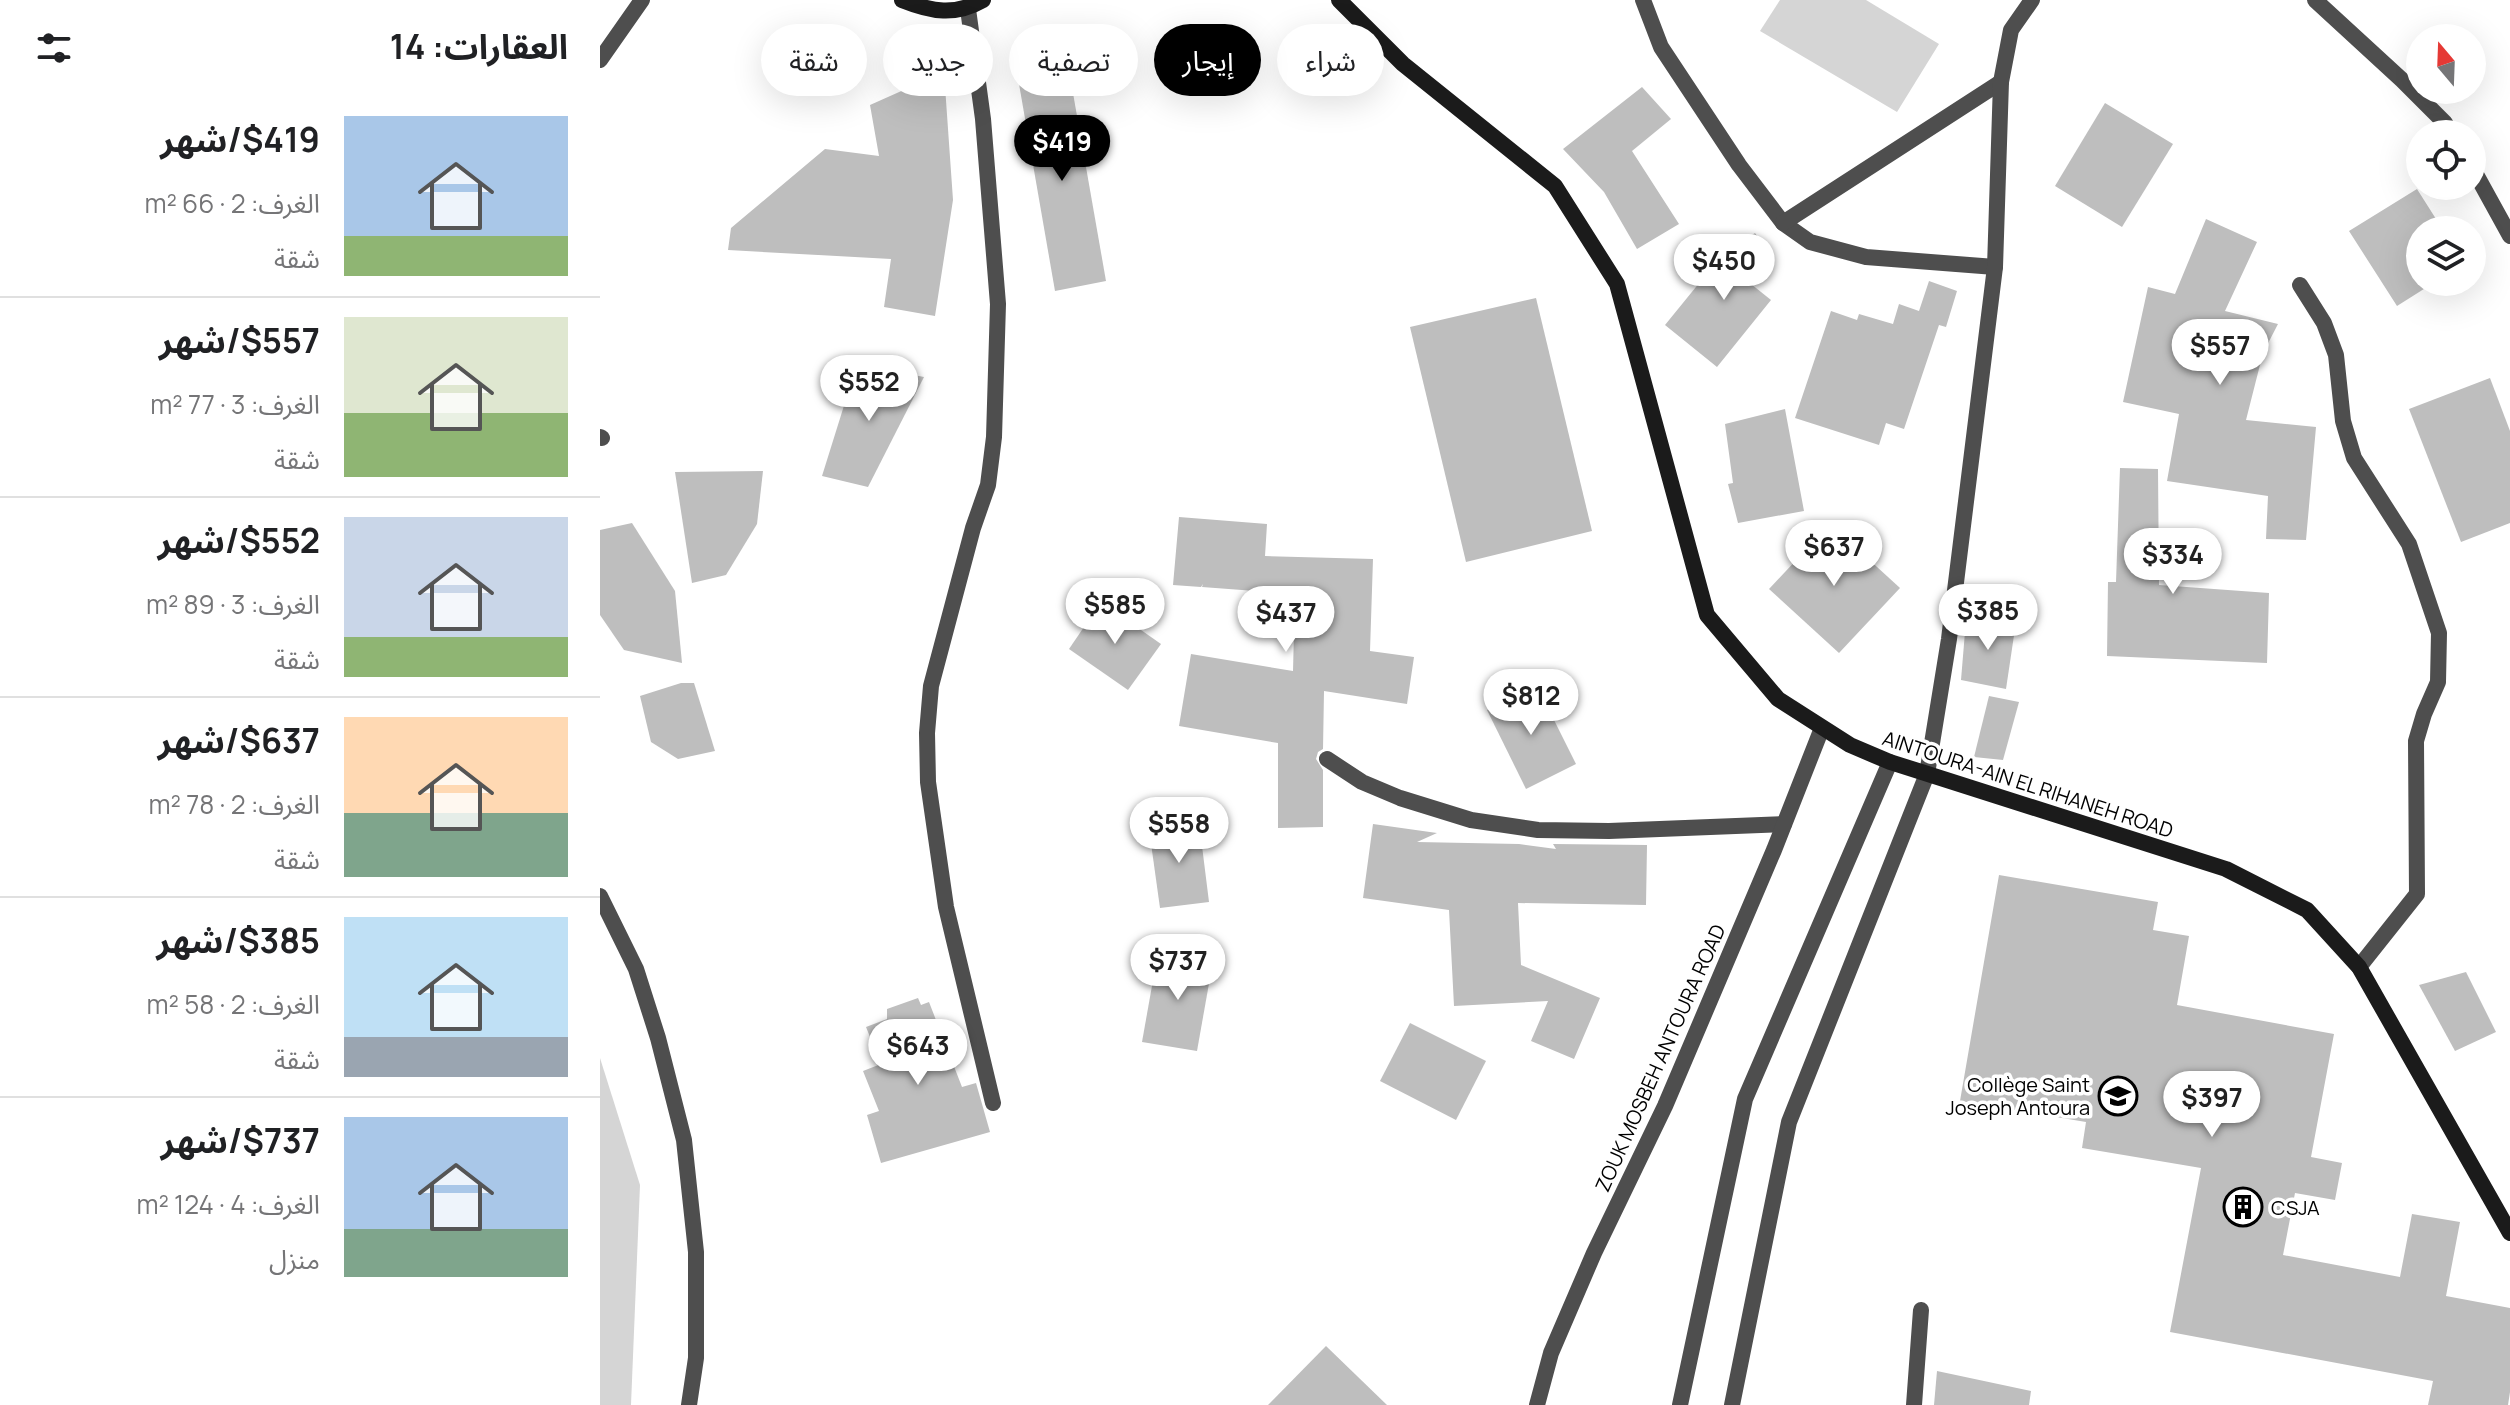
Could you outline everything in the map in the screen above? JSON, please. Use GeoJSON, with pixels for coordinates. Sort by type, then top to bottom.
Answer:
{"type":"FeatureCollection","features":[{"type":"Feature","properties":{"kind":"main road"},"geometry":{"type":"LineString","coordinates":[[902,0],[942,13],[968,9],[983,0]]}},
{"type":"Feature","properties":{"kind":"main road","name":"AINTOURA-AIN EL RIHANEH ROAD"},"geometry":{"type":"LineString","coordinates":[[1339,0],[1403,64],[1555,186],[1617,284],[1707,615],[1778,699],[1850,745],[1890,762],[2226,869],[2307,910],[2359,967],[2510,1233]]}},
{"type":"Feature","properties":{"kind":"street"},"geometry":{"type":"LineString","coordinates":[[600,60],[642,0]]}},
{"type":"Feature","properties":{"kind":"street"},"geometry":{"type":"LineString","coordinates":[[1643,0],[1668,59],[1739,165],[1783,223],[1810,242],[1866,257],[1995,267]]}},
{"type":"Feature","properties":{"kind":"street"},"geometry":{"type":"LineString","coordinates":[[1732,1405],[1789,1122],[1927,774],[1949,639],[1995,267],[2001,82],[2011,30],[2032,0]]}},
{"type":"Feature","properties":{"kind":"street"},"geometry":{"type":"LineString","coordinates":[[2315,0],[2442,120]]}},
{"type":"Feature","properties":{"kind":"street"},"geometry":{"type":"LineString","coordinates":[[968,9],[983,119],[998,304],[994,437],[988,485],[973,528],[931,686],[927,733],[928,782],[946,907],[993,1103]]}},
{"type":"Feature","properties":{"kind":"street"},"geometry":{"type":"LineString","coordinates":[[1783,223],[2001,82]]}},
{"type":"Feature","properties":{"kind":"street"},"geometry":{"type":"LineString","coordinates":[[2486,192],[2510,236]]}},
{"type":"Feature","properties":{"kind":"street"},"geometry":{"type":"LineString","coordinates":[[2300,285],[2324,323],[2336,355],[2343,421],[2354,458],[2409,544],[2439,633],[2438,682],[2416,741],[2417,894],[2359,967]]}},
{"type":"Feature","properties":{"kind":"street","name":"ZOUK MOSBEH ANTOURA ROAD"},"geometry":{"type":"LineString","coordinates":[[1537,1405],[1557,1338],[1665,1106],[1822,728]]}},
{"type":"Feature","properties":{"kind":"street"},"geometry":{"type":"LineString","coordinates":[[1327,759],[1362,782],[1400,798],[1471,820],[1525,828],[1609,831],[1784,824]]}},
{"type":"Feature","properties":{"kind":"street"},"geometry":{"type":"LineString","coordinates":[[1680,1405],[1745,1099],[1890,762]]}},
{"type":"Feature","properties":{"kind":"street"},"geometry":{"type":"LineString","coordinates":[[600,896],[636,969],[658,1038],[684,1140],[696,1252],[696,1358],[689,1405]]}},
{"type":"Feature","properties":{"kind":"street"},"geometry":{"type":"LineString","coordinates":[[1914,1405],[1921,1310]]}},
{"type":"Feature","properties":{"kind":"shaded area"},"geometry":{"type":"Polygon","coordinates":[[[1780,0],[1866,0],[1939,44],[1897,112],[1760,31],[1780,0]]]}},
{"type":"Feature","properties":{"kind":"shaded area"},"geometry":{"type":"Polygon","coordinates":[[[600,1058],[640,1185],[631,1405],[600,1405],[600,1058]]]}},
{"type":"Feature","properties":{"kind":"building"},"geometry":{"type":"Polygon","coordinates":[[[1642,87],[1671,119],[1632,151],[1679,224],[1637,249],[1604,192],[1563,149],[1642,87]]]}},
{"type":"Feature","properties":{"kind":"building"},"geometry":{"type":"Polygon","coordinates":[[[890,96],[946,96],[953,200],[935,316],[884,307],[891,259],[728,250],[731,228],[825,149],[879,156],[870,105],[890,96]]]}},
{"type":"Feature","properties":{"kind":"building"},"geometry":{"type":"Polygon","coordinates":[[[1021,96],[1074,96],[1106,281],[1055,291],[1021,96]]]}},
{"type":"Feature","properties":{"kind":"building"},"geometry":{"type":"Polygon","coordinates":[[[2105,103],[2173,144],[2122,227],[2055,186],[2105,103]]]}},
{"type":"Feature","properties":{"kind":"building"},"geometry":{"type":"Polygon","coordinates":[[[2406,196],[2406,200],[2424,200],[2434,216],[2406,216],[2406,296],[2413,296],[2397,306],[2349,231],[2406,196]]]}},
{"type":"Feature","properties":{"kind":"building"},"geometry":{"type":"Polygon","coordinates":[[[2206,219],[2257,242],[2225,311],[2278,324],[2263,353],[2246,420],[2316,427],[2306,540],[2266,539],[2268,496],[2167,481],[2179,414],[2123,402],[2148,287],[2175,294],[2206,219]]]}},
{"type":"Feature","properties":{"kind":"building"},"geometry":{"type":"Polygon","coordinates":[[[1755,233],[1772,258],[1751,284],[1771,300],[1717,367],[1665,325],[1722,255],[1755,233]]]}},
{"type":"Feature","properties":{"kind":"building"},"geometry":{"type":"Polygon","coordinates":[[[1929,281],[1957,291],[1946,327],[1939,325],[1904,429],[1886,423],[1879,445],[1795,418],[1831,311],[1857,320],[1859,314],[1893,324],[1899,304],[1919,311],[1929,281]]]}},
{"type":"Feature","properties":{"kind":"building"},"geometry":{"type":"Polygon","coordinates":[[[1536,298],[1592,531],[1466,562],[1410,327],[1536,298]]]}},
{"type":"Feature","properties":{"kind":"building"},"geometry":{"type":"Polygon","coordinates":[[[857,364],[924,377],[868,487],[822,476],[857,364]]]}},
{"type":"Feature","properties":{"kind":"building"},"geometry":{"type":"Polygon","coordinates":[[[2490,378],[2510,431],[2510,523],[2461,542],[2409,409],[2490,378]]]}},
{"type":"Feature","properties":{"kind":"building"},"geometry":{"type":"Polygon","coordinates":[[[1785,409],[1804,511],[1738,523],[1728,484],[1733,483],[1725,424],[1785,409]]]}},
{"type":"Feature","properties":{"kind":"building"},"geometry":{"type":"Polygon","coordinates":[[[2120,468],[2158,469],[2159,585],[2269,593],[2267,663],[2107,656],[2108,582],[2116,582],[2120,468]]]}},
{"type":"Feature","properties":{"kind":"building"},"geometry":{"type":"Polygon","coordinates":[[[763,471],[757,524],[726,575],[692,583],[675,472],[763,471]]]}},
{"type":"Feature","properties":{"kind":"building"},"geometry":{"type":"Polygon","coordinates":[[[1179,517],[1267,524],[1265,556],[1373,559],[1370,651],[1414,657],[1407,704],[1324,691],[1323,749],[1316,759],[1323,770],[1323,827],[1278,828],[1278,743],[1179,726],[1191,654],[1293,671],[1295,594],[1202,587],[1203,584],[1201,587],[1173,585],[1179,517]]]}},
{"type":"Feature","properties":{"kind":"building"},"geometry":{"type":"Polygon","coordinates":[[[632,523],[675,591],[682,663],[624,650],[600,615],[600,530],[632,523]]]}},
{"type":"Feature","properties":{"kind":"building"},"geometry":{"type":"Polygon","coordinates":[[[1830,524],[1900,588],[1839,653],[1769,589],[1830,524]]]}},
{"type":"Feature","properties":{"kind":"building"},"geometry":{"type":"Polygon","coordinates":[[[1101,602],[1161,644],[1128,690],[1069,649],[1101,602]]]}},
{"type":"Feature","properties":{"kind":"building"},"geometry":{"type":"Polygon","coordinates":[[[1966,620],[2016,622],[2006,689],[1961,680],[1966,620]]]}},
{"type":"Feature","properties":{"kind":"building"},"geometry":{"type":"Polygon","coordinates":[[[681,683],[694,683],[715,751],[678,759],[651,742],[640,696],[681,683]]]}},
{"type":"Feature","properties":{"kind":"building"},"geometry":{"type":"Polygon","coordinates":[[[1537,686],[1576,764],[1526,789],[1487,710],[1537,686]]]}},
{"type":"Feature","properties":{"kind":"building"},"geometry":{"type":"Polygon","coordinates":[[[1989,696],[2019,702],[2003,760],[1974,757],[1989,696]]]}},
{"type":"Feature","properties":{"kind":"building"},"geometry":{"type":"Polygon","coordinates":[[[1199,822],[1209,902],[1160,908],[1149,829],[1199,822]]]}},
{"type":"Feature","properties":{"kind":"building"},"geometry":{"type":"Polygon","coordinates":[[[1373,824],[1437,833],[1417,842],[1519,844],[1556,849],[1553,844],[1647,845],[1646,905],[1518,903],[1521,965],[1600,998],[1574,1059],[1531,1041],[1548,1001],[1454,1006],[1449,910],[1363,898],[1373,824]]]}},
{"type":"Feature","properties":{"kind":"building"},"geometry":{"type":"Polygon","coordinates":[[[1999,875],[2158,902],[2153,930],[2189,936],[2177,1005],[2334,1034],[2311,1157],[2342,1163],[2335,1200],[2295,1193],[2283,1255],[2400,1277],[2412,1214],[2460,1222],[2446,1296],[2510,1308],[2508,1405],[2428,1405],[2433,1381],[2170,1332],[2201,1168],[2082,1148],[2086,1122],[1960,1101],[1999,875]]]}},
{"type":"Feature","properties":{"kind":"building"},"geometry":{"type":"Polygon","coordinates":[[[1158,952],[1213,961],[1197,1051],[1142,1042],[1158,952]]]}},
{"type":"Feature","properties":{"kind":"building"},"geometry":{"type":"Polygon","coordinates":[[[2466,972],[2496,1032],[2455,1051],[2419,985],[2466,972]]]}},
{"type":"Feature","properties":{"kind":"building"},"geometry":{"type":"Polygon","coordinates":[[[918,998],[921,1005],[929,1002],[962,1087],[976,1083],[990,1132],[881,1163],[867,1115],[879,1111],[863,1071],[881,1064],[866,1027],[887,1019],[887,1009],[918,998]]]}},
{"type":"Feature","properties":{"kind":"building"},"geometry":{"type":"Polygon","coordinates":[[[1410,1023],[1486,1061],[1456,1120],[1380,1081],[1410,1023]]]}},
{"type":"Feature","properties":{"kind":"building"},"geometry":{"type":"Polygon","coordinates":[[[1326,1346],[1387,1405],[1268,1405],[1326,1346]]]}},
{"type":"Feature","properties":{"kind":"building"},"geometry":{"type":"Polygon","coordinates":[[[1937,1371],[2031,1391],[2029,1405],[1934,1405],[1937,1371]]]}},
{"type":"Feature","properties":{"kind":"place","name":"Collège Saint Joseph Antoura"},"geometry":{"type":"Point","coordinates":[2118,1096]}},
{"type":"Feature","properties":{"kind":"place","name":"CSJA"},"geometry":{"type":"Point","coordinates":[2243,1207]}}]}
